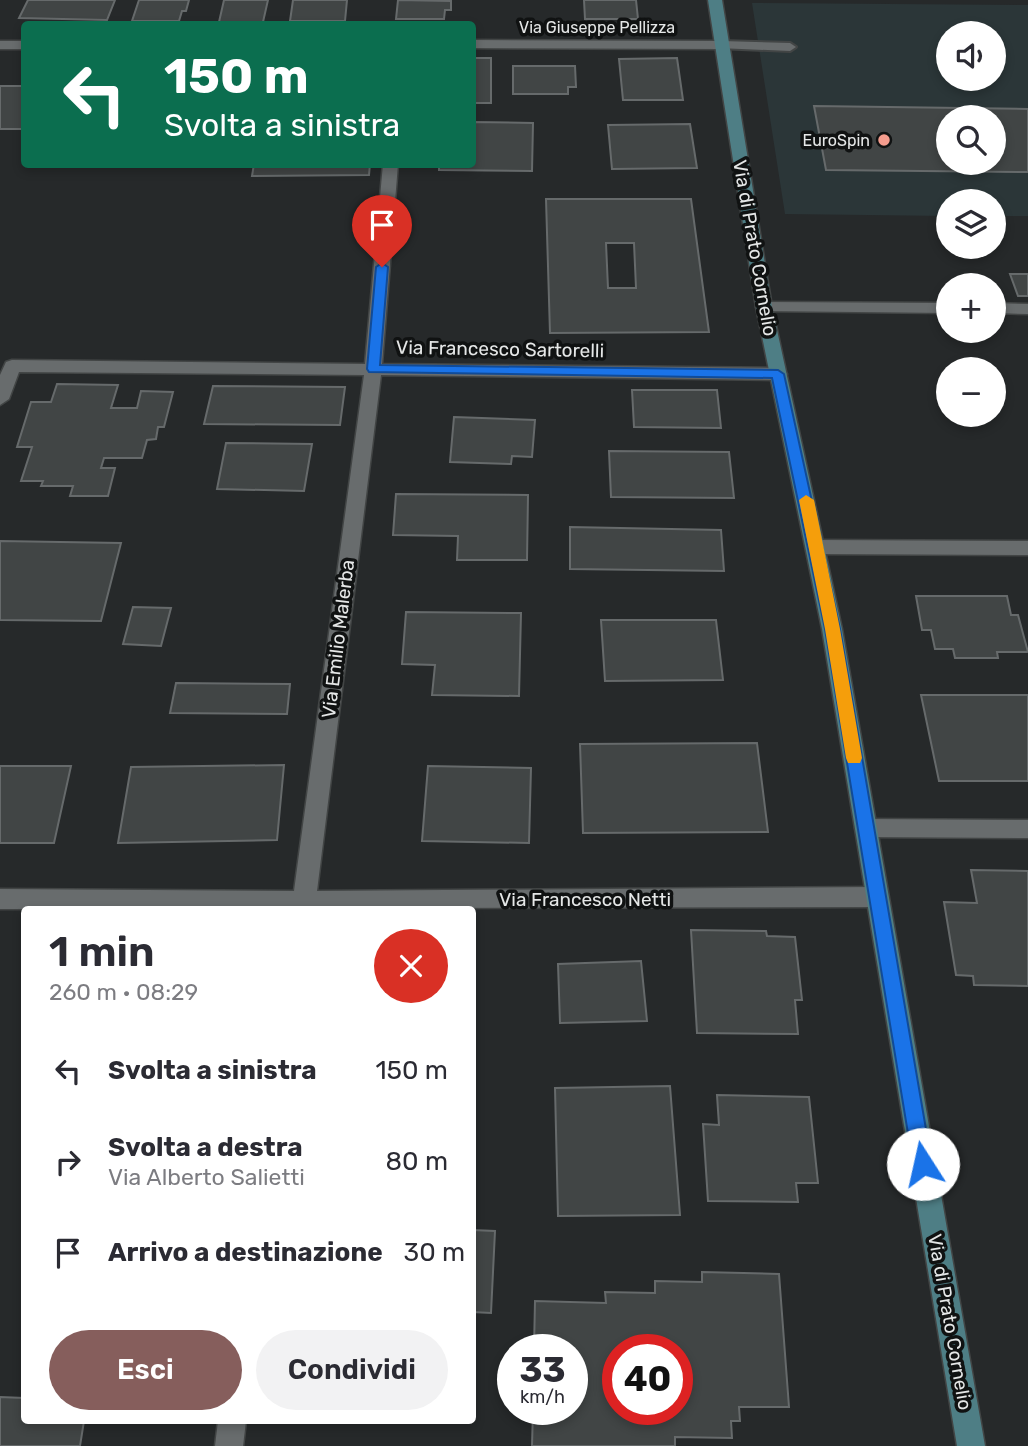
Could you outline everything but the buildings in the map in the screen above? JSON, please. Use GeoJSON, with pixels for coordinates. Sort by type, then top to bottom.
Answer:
{"type":"FeatureCollection","features":[{"type":"Feature","properties":{"kind":"street","name":"Via di Prato Cornelio"},"geometry":{"type":"LineString","coordinates":[[715,0],[764,307],[817,547],[971,1446]]}},
{"type":"Feature","properties":{"kind":"street","name":"Via Giuseppe Pellizza"},"geometry":{"type":"LineString","coordinates":[[476,44],[722,44]]}},
{"type":"Feature","properties":{"kind":"street"},"geometry":{"type":"LineString","coordinates":[[0,45],[21,45]]}},
{"type":"Feature","properties":{"kind":"street","name":"Via Emilio Malerba"},"geometry":{"type":"LineString","coordinates":[[304,906],[373,369],[391,168]]}},
{"type":"Feature","properties":{"kind":"street"},"geometry":{"type":"LineString","coordinates":[[764,307],[936,308]]}},
{"type":"Feature","properties":{"kind":"street"},"geometry":{"type":"LineString","coordinates":[[1006,308],[1028,309]]}},
{"type":"Feature","properties":{"kind":"street","name":"Via Francesco Sartorelli"},"geometry":{"type":"LineString","coordinates":[[0,400],[12,366],[778,374]]}},
{"type":"Feature","properties":{"kind":"street"},"geometry":{"type":"LineString","coordinates":[[817,547],[1028,548]]}},
{"type":"Feature","properties":{"kind":"street"},"geometry":{"type":"LineString","coordinates":[[866,828],[1028,830]]}},
{"type":"Feature","properties":{"kind":"street","name":"Via Francesco Netti"},"geometry":{"type":"LineString","coordinates":[[0,899],[304,906],[877,897]]}},
{"type":"Feature","properties":{"kind":"street"},"geometry":{"type":"LineString","coordinates":[[229,1446],[232,1424]]}},
{"type":"Feature","properties":{"kind":"lane"},"geometry":{"type":"LineString","coordinates":[[722,44],[790,47]]}},
{"type":"Feature","properties":{"kind":"shaded area"},"geometry":{"type":"Polygon","coordinates":[[[752,3],[1028,5],[1028,216],[1006,216],[1006,189],[936,189],[936,216],[785,214],[752,3]]]}},
{"type":"Feature","properties":{"kind":"slow traffic"},"geometry":{"type":"LineString","coordinates":[[806,500],[817,547],[854,758]]}},
{"type":"Feature","properties":{"kind":"place","name":"EuroSpin"},"geometry":{"type":"Point","coordinates":[884,140]}},
{"type":"Feature","properties":{"kind":"route"},"geometry":{"type":"LineString","coordinates":[[382,267],[373,369],[778,374],[817,547],[923,1164]]}}]}
